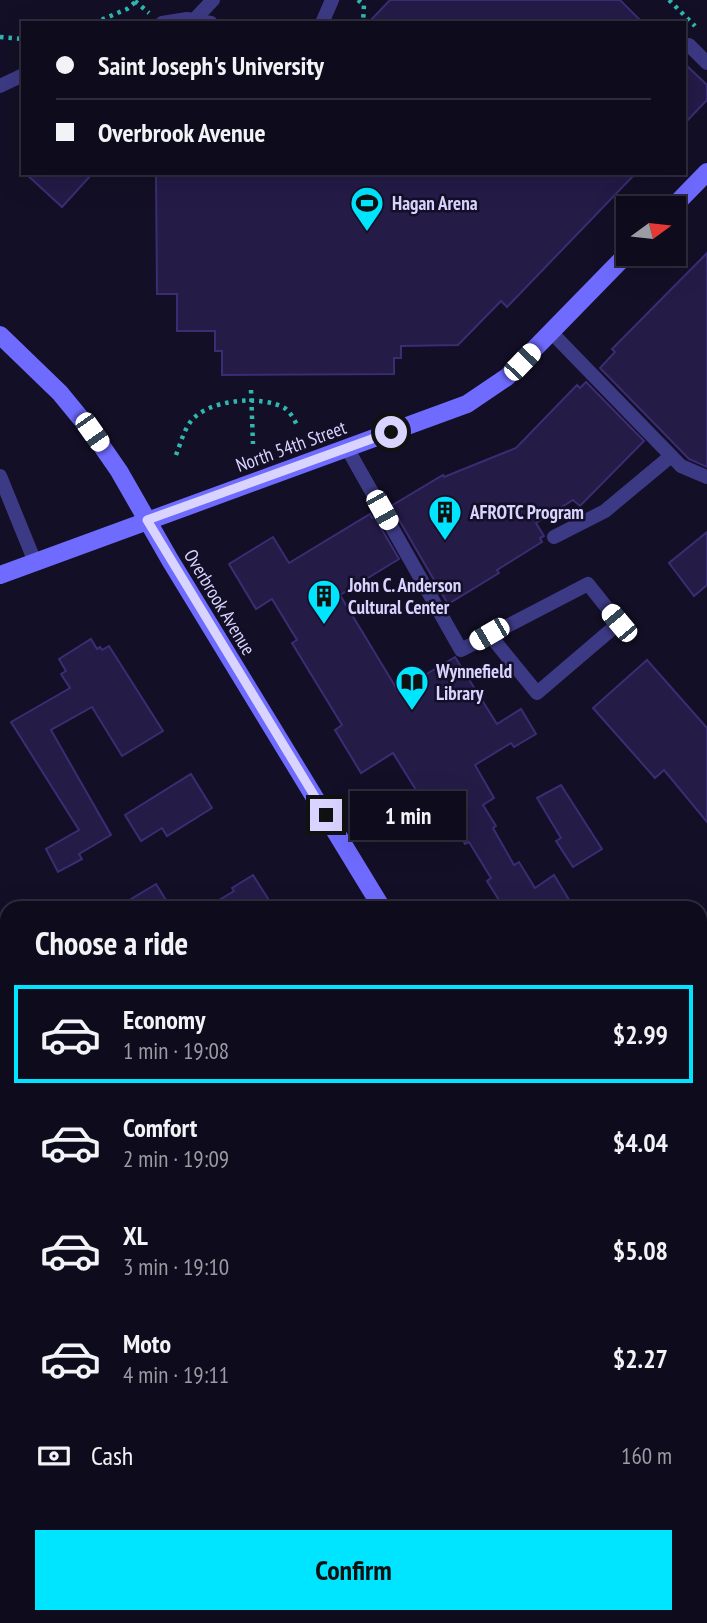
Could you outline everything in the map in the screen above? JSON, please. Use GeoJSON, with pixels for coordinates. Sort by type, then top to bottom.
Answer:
{"type":"FeatureCollection","features":[{"type":"Feature","properties":{"kind":"street"},"geometry":{"type":"LineString","coordinates":[[684,196],[707,172]]}},
{"type":"Feature","properties":{"kind":"street","name":"North 54th Street"},"geometry":{"type":"LineString","coordinates":[[0,575],[457,409],[477,399],[507,377],[616,265]]}},
{"type":"Feature","properties":{"kind":"street","name":"Overbrook Avenue"},"geometry":{"type":"LineString","coordinates":[[0,335],[60,394],[92,432],[119,471],[378,901]]}},
{"type":"Feature","properties":{"kind":"lane"},"geometry":{"type":"LineString","coordinates":[[194,20],[213,0]]}},
{"type":"Feature","properties":{"kind":"lane"},"geometry":{"type":"LineString","coordinates":[[323,21],[331,0]]}},
{"type":"Feature","properties":{"kind":"lane"},"geometry":{"type":"LineString","coordinates":[[183,21],[200,21]]}},
{"type":"Feature","properties":{"kind":"lane"},"geometry":{"type":"LineString","coordinates":[[689,45],[707,63]]}},
{"type":"Feature","properties":{"kind":"lane"},"geometry":{"type":"LineString","coordinates":[[0,86],[21,76]]}},
{"type":"Feature","properties":{"kind":"lane"},"geometry":{"type":"LineString","coordinates":[[551,332],[681,466],[707,477]]}},
{"type":"Feature","properties":{"kind":"lane"},"geometry":{"type":"LineString","coordinates":[[347,448],[461,650],[489,634],[588,584],[619,623],[537,693],[489,634]]}},
{"type":"Feature","properties":{"kind":"lane"},"geometry":{"type":"LineString","coordinates":[[554,537],[605,511],[671,456]]}},
{"type":"Feature","properties":{"kind":"lane"},"geometry":{"type":"LineString","coordinates":[[0,476],[35,562]]}},
{"type":"Feature","properties":{"kind":"path"},"geometry":{"type":"LineString","coordinates":[[99,21],[127,9],[138,0]]}},
{"type":"Feature","properties":{"kind":"path"},"geometry":{"type":"LineString","coordinates":[[358,0],[364,5],[363,21]]}},
{"type":"Feature","properties":{"kind":"path"},"geometry":{"type":"LineString","coordinates":[[668,0],[701,32]]}},
{"type":"Feature","properties":{"kind":"path"},"geometry":{"type":"LineString","coordinates":[[0,37],[21,39]]}},
{"type":"Feature","properties":{"kind":"path"},"geometry":{"type":"LineString","coordinates":[[251,390],[253,444]]}},
{"type":"Feature","properties":{"kind":"path"},"geometry":{"type":"LineString","coordinates":[[176,455],[189,422],[212,406],[239,401],[270,402],[288,410],[298,427]]}},
{"type":"Feature","properties":{"kind":"building"},"geometry":{"type":"Polygon","coordinates":[[[390,0],[620,0],[641,21],[370,21],[390,0]]]}},
{"type":"Feature","properties":{"kind":"building"},"geometry":{"type":"Polygon","coordinates":[[[686,65],[707,85],[707,100],[686,122],[686,65]]]}},
{"type":"Feature","properties":{"kind":"building"},"geometry":{"type":"Polygon","coordinates":[[[27,175],[91,175],[62,207],[27,175]]]}},
{"type":"Feature","properties":{"kind":"building","name":"Hagan Arena"},"geometry":{"type":"Polygon","coordinates":[[[156,175],[634,175],[507,307],[501,301],[458,345],[401,346],[401,358],[394,358],[394,374],[222,375],[222,351],[215,351],[215,331],[177,331],[177,294],[157,294],[156,175]]]}},
{"type":"Feature","properties":{"kind":"building"},"geometry":{"type":"Polygon","coordinates":[[[707,253],[707,467],[689,459],[600,368],[615,352],[612,349],[707,253]]]}},
{"type":"Feature","properties":{"kind":"building"},"geometry":{"type":"Polygon","coordinates":[[[586,382],[644,441],[580,506],[573,500],[536,523],[544,536],[540,538],[542,542],[497,570],[499,573],[448,604],[391,506],[443,475],[444,477],[516,448],[577,385],[580,388],[586,382]]]}},
{"type":"Feature","properties":{"kind":"building"},"geometry":{"type":"Polygon","coordinates":[[[370,514],[372,518],[374,516],[399,559],[340,595],[398,691],[455,657],[497,724],[521,709],[536,734],[514,747],[511,743],[475,765],[494,798],[483,805],[514,865],[519,862],[535,888],[554,875],[570,901],[500,901],[487,881],[491,878],[469,842],[465,844],[435,793],[424,800],[421,798],[393,753],[361,773],[335,730],[342,725],[292,643],[297,640],[272,599],[256,609],[229,564],[273,537],[289,563],[370,514]]]}},
{"type":"Feature","properties":{"kind":"building"},"geometry":{"type":"Polygon","coordinates":[[[707,532],[707,585],[694,596],[669,563],[707,532]]]}},
{"type":"Feature","properties":{"kind":"building"},"geometry":{"type":"Polygon","coordinates":[[[91,639],[97,649],[100,647],[102,650],[109,646],[163,731],[122,756],[92,707],[51,730],[111,835],[79,854],[82,859],[58,872],[46,849],[79,830],[11,722],[70,688],[61,674],[66,671],[59,659],[91,639]]]}},
{"type":"Feature","properties":{"kind":"building"},"geometry":{"type":"Polygon","coordinates":[[[647,660],[707,728],[707,822],[664,770],[655,778],[593,708],[647,660]]]}},
{"type":"Feature","properties":{"kind":"building"},"geometry":{"type":"Polygon","coordinates":[[[191,774],[212,808],[167,836],[162,828],[141,841],[125,815],[191,774]]]}},
{"type":"Feature","properties":{"kind":"building"},"geometry":{"type":"Polygon","coordinates":[[[561,785],[602,849],[573,867],[556,841],[561,838],[537,798],[561,785]]]}},
{"type":"Feature","properties":{"kind":"building"},"geometry":{"type":"Polygon","coordinates":[[[253,875],[270,901],[218,901],[234,891],[232,888],[253,875]]]}},
{"type":"Feature","properties":{"kind":"building"},"geometry":{"type":"Polygon","coordinates":[[[156,884],[167,901],[128,901],[156,884]]]}},
{"type":"Feature","properties":{"kind":"place","name":"Hagan Arena"},"geometry":{"type":"Point","coordinates":[367,233]}},
{"type":"Feature","properties":{"kind":"place","name":"AFROTC Program"},"geometry":{"type":"Point","coordinates":[445,542]}},
{"type":"Feature","properties":{"kind":"place","name":"John C. Anderson Cultural Center"},"geometry":{"type":"Point","coordinates":[324,626]}},
{"type":"Feature","properties":{"kind":"place","name":"Wynnefield Library"},"geometry":{"type":"Point","coordinates":[412,712]}},
{"type":"Feature","properties":{"kind":"route"},"geometry":{"type":"LineString","coordinates":[[326,815],[147,520],[391,432]]}}]}
